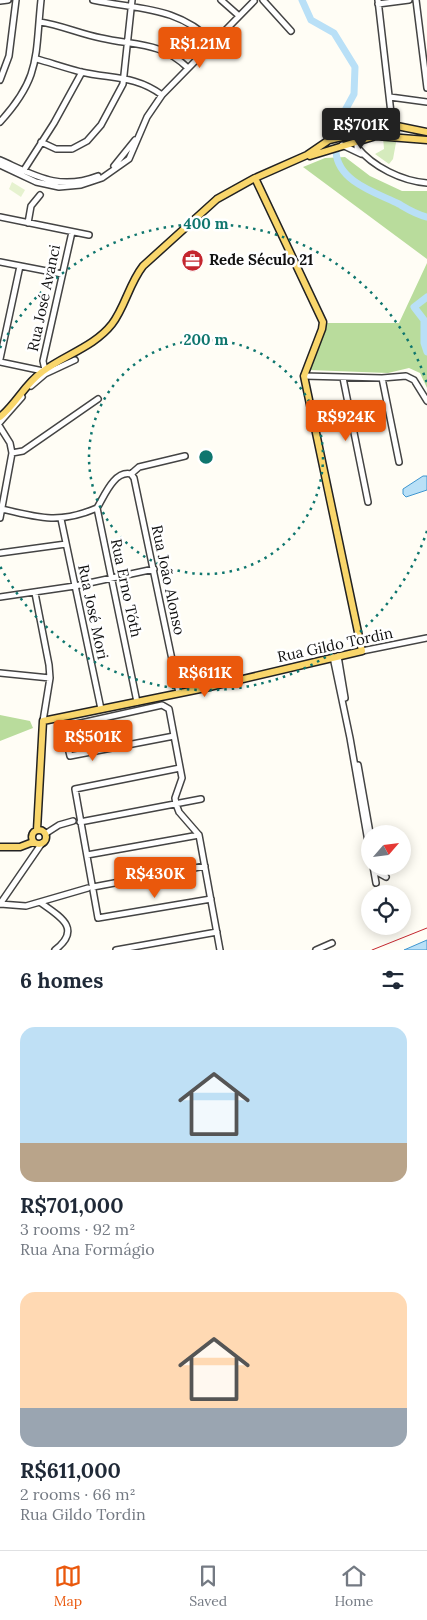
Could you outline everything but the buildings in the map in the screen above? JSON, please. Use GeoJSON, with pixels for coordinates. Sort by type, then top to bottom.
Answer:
{"type":"FeatureCollection","features":[{"type":"Feature","properties":{"kind":"main road"},"geometry":{"type":"LineString","coordinates":[[389,135],[396,131],[397,126]]}},
{"type":"Feature","properties":{"kind":"main road"},"geometry":{"type":"LineString","coordinates":[[297,160],[329,140],[385,127],[397,126],[427,132]]}},
{"type":"Feature","properties":{"kind":"main road"},"geometry":{"type":"LineString","coordinates":[[0,417],[8,410],[30,382],[44,370],[99,337],[117,316],[136,276],[147,262],[217,200],[255,178],[297,160],[357,140],[389,135],[427,140]]}},
{"type":"Feature","properties":{"kind":"main road"},"geometry":{"type":"LineString","coordinates":[[329,140],[327,145],[331,149]]}},
{"type":"Feature","properties":{"kind":"main road"},"geometry":{"type":"LineString","coordinates":[[255,178],[321,316],[322,329],[304,376],[362,651]]}},
{"type":"Feature","properties":{"kind":"main road","name":"Rua Gildo Tordin"},"geometry":{"type":"LineString","coordinates":[[43,721],[179,693],[362,651]]}},
{"type":"Feature","properties":{"kind":"main road"},"geometry":{"type":"LineString","coordinates":[[33,842],[32,835],[37,830],[43,721]]}},
{"type":"Feature","properties":{"kind":"main road"},"geometry":{"type":"LineString","coordinates":[[0,847],[20,847],[33,842],[42,843],[45,840],[45,834],[37,830]]}},
{"type":"Feature","properties":{"kind":"street"},"geometry":{"type":"LineString","coordinates":[[0,1],[8,0]]}},
{"type":"Feature","properties":{"kind":"street"},"geometry":{"type":"LineString","coordinates":[[0,80],[9,56],[16,0]]}},
{"type":"Feature","properties":{"kind":"street"},"geometry":{"type":"LineString","coordinates":[[0,122],[19,101],[30,80],[36,59],[41,0]]}},
{"type":"Feature","properties":{"kind":"street"},"geometry":{"type":"LineString","coordinates":[[93,0],[131,3],[153,8],[198,28],[213,42]]}},
{"type":"Feature","properties":{"kind":"street"},"geometry":{"type":"LineString","coordinates":[[221,0],[238,15]]}},
{"type":"Feature","properties":{"kind":"street"},"geometry":{"type":"LineString","coordinates":[[262,0],[291,31]]}},
{"type":"Feature","properties":{"kind":"street"},"geometry":{"type":"LineString","coordinates":[[397,126],[391,113],[378,2],[410,0]]}},
{"type":"Feature","properties":{"kind":"street"},"geometry":{"type":"LineString","coordinates":[[416,0],[427,88]]}},
{"type":"Feature","properties":{"kind":"street"},"geometry":{"type":"LineString","coordinates":[[0,160],[46,185],[64,188],[91,183],[102,178],[129,159],[155,102],[238,15],[254,1]]}},
{"type":"Feature","properties":{"kind":"street"},"geometry":{"type":"LineString","coordinates":[[41,142],[56,149],[64,150],[87,141],[101,125],[120,90],[123,78],[131,3]]}},
{"type":"Feature","properties":{"kind":"street"},"geometry":{"type":"LineString","coordinates":[[40,22],[103,39],[153,46],[162,49],[188,68]]}},
{"type":"Feature","properties":{"kind":"street"},"geometry":{"type":"LineString","coordinates":[[36,59],[82,72],[142,82],[162,94]]}},
{"type":"Feature","properties":{"kind":"street"},"geometry":{"type":"LineString","coordinates":[[22,173],[82,72]]}},
{"type":"Feature","properties":{"kind":"street"},"geometry":{"type":"LineString","coordinates":[[390,97],[427,102]]}},
{"type":"Feature","properties":{"kind":"street"},"geometry":{"type":"LineString","coordinates":[[385,127],[391,113]]}},
{"type":"Feature","properties":{"kind":"street"},"geometry":{"type":"LineString","coordinates":[[357,140],[357,147],[366,157]]}},
{"type":"Feature","properties":{"kind":"street"},"geometry":{"type":"LineString","coordinates":[[342,145],[406,180],[427,183]]}},
{"type":"Feature","properties":{"kind":"street"},"geometry":{"type":"LineString","coordinates":[[0,166],[22,173]]}},
{"type":"Feature","properties":{"kind":"street"},"geometry":{"type":"LineString","coordinates":[[28,223],[31,206],[40,195]]}},
{"type":"Feature","properties":{"kind":"street"},"geometry":{"type":"LineString","coordinates":[[0,217],[89,235]]}},
{"type":"Feature","properties":{"kind":"street","name":"Rua José Avanci"},"geometry":{"type":"LineString","coordinates":[[44,370],[44,362],[72,232]]}},
{"type":"Feature","properties":{"kind":"street"},"geometry":{"type":"LineString","coordinates":[[0,262],[62,274]]}},
{"type":"Feature","properties":{"kind":"street"},"geometry":{"type":"LineString","coordinates":[[20,266],[0,361],[44,370]]}},
{"type":"Feature","properties":{"kind":"street"},"geometry":{"type":"LineString","coordinates":[[0,422],[33,384],[45,374],[75,360]]}},
{"type":"Feature","properties":{"kind":"street"},"geometry":{"type":"LineString","coordinates":[[304,376],[343,378],[410,377],[427,401]]}},
{"type":"Feature","properties":{"kind":"street"},"geometry":{"type":"LineString","coordinates":[[343,378],[368,502]]}},
{"type":"Feature","properties":{"kind":"street"},"geometry":{"type":"LineString","coordinates":[[382,378],[399,462]]}},
{"type":"Feature","properties":{"kind":"street"},"geometry":{"type":"LineString","coordinates":[[12,453],[23,451],[98,399]]}},
{"type":"Feature","properties":{"kind":"street"},"geometry":{"type":"LineString","coordinates":[[0,408],[8,410]]}},
{"type":"Feature","properties":{"kind":"street"},"geometry":{"type":"LineString","coordinates":[[0,427],[10,443],[12,453],[0,518]]}},
{"type":"Feature","properties":{"kind":"street"},"geometry":{"type":"LineString","coordinates":[[2,510],[61,520],[97,508],[110,486],[124,473],[131,474],[140,466],[185,456]]}},
{"type":"Feature","properties":{"kind":"street","name":"Rua João Alonso"},"geometry":{"type":"LineString","coordinates":[[131,474],[134,478],[154,569],[179,693]]}},
{"type":"Feature","properties":{"kind":"street","name":"Rua Erno Tóth"},"geometry":{"type":"LineString","coordinates":[[97,508],[137,702]]}},
{"type":"Feature","properties":{"kind":"street","name":"Rua José Mori"},"geometry":{"type":"LineString","coordinates":[[61,520],[101,709]]}},
{"type":"Feature","properties":{"kind":"street"},"geometry":{"type":"LineString","coordinates":[[0,553],[66,544]]}},
{"type":"Feature","properties":{"kind":"street"},"geometry":{"type":"LineString","coordinates":[[0,597],[75,586],[154,569]]}},
{"type":"Feature","properties":{"kind":"street"},"geometry":{"type":"LineString","coordinates":[[35,592],[47,652],[50,678],[43,721]]}},
{"type":"Feature","properties":{"kind":"street","name":"Rua Gildo Tordin"},"geometry":{"type":"LineString","coordinates":[[362,651],[427,638]]}},
{"type":"Feature","properties":{"kind":"street"},"geometry":{"type":"LineString","coordinates":[[335,657],[368,825]]}},
{"type":"Feature","properties":{"kind":"street"},"geometry":{"type":"LineString","coordinates":[[335,657],[365,825]]}},
{"type":"Feature","properties":{"kind":"street"},"geometry":{"type":"LineString","coordinates":[[0,673],[50,678]]}},
{"type":"Feature","properties":{"kind":"street"},"geometry":{"type":"LineString","coordinates":[[174,736],[70,756],[63,727],[162,705],[168,709],[174,736],[182,778],[176,804],[179,812],[199,835],[220,950]]}},
{"type":"Feature","properties":{"kind":"street"},"geometry":{"type":"LineString","coordinates":[[180,768],[76,788],[74,791],[87,855],[90,887],[99,919],[211,899]]}},
{"type":"Feature","properties":{"kind":"street"},"geometry":{"type":"LineString","coordinates":[[80,822],[201,799]]}},
{"type":"Feature","properties":{"kind":"street"},"geometry":{"type":"LineString","coordinates":[[45,834],[59,825],[73,821]]}},
{"type":"Feature","properties":{"kind":"street"},"geometry":{"type":"LineString","coordinates":[[87,855],[199,835]]}},
{"type":"Feature","properties":{"kind":"street"},"geometry":{"type":"LineString","coordinates":[[42,843],[0,904],[17,907],[41,902],[90,887],[205,866]]}},
{"type":"Feature","properties":{"kind":"street"},"geometry":{"type":"LineString","coordinates":[[375,875],[376,883]]}},
{"type":"Feature","properties":{"kind":"street"},"geometry":{"type":"LineString","coordinates":[[382,875],[386,877]]}},
{"type":"Feature","properties":{"kind":"street"},"geometry":{"type":"LineString","coordinates":[[41,902],[65,921],[68,934],[65,942],[55,950]]}},
{"type":"Feature","properties":{"kind":"street"},"geometry":{"type":"LineString","coordinates":[[116,950],[217,932]]}},
{"type":"Feature","properties":{"kind":"street"},"geometry":{"type":"LineString","coordinates":[[316,950],[332,943]]}},
{"type":"Feature","properties":{"kind":"green space"},"geometry":{"type":"Polygon","coordinates":[[[383,137],[397,137],[393,159],[389,164],[375,154],[384,149],[383,137]]]}},
{"type":"Feature","properties":{"kind":"green space"},"geometry":{"type":"Polygon","coordinates":[[[345,157],[370,176],[402,191],[427,191],[427,259],[303,167],[325,158],[345,157]]]}},
{"type":"Feature","properties":{"kind":"green space"},"geometry":{"type":"Polygon","coordinates":[[[12,182],[25,190],[21,197],[9,189],[12,182]]]}},
{"type":"Feature","properties":{"kind":"green space"},"geometry":{"type":"Polygon","coordinates":[[[427,263],[427,388],[420,373],[409,368],[388,373],[309,370],[327,323],[399,323],[427,263]]]}},
{"type":"Feature","properties":{"kind":"green space"},"geometry":{"type":"Polygon","coordinates":[[[0,715],[30,721],[33,728],[0,741],[0,715]]]}},
{"type":"Feature","properties":{"kind":"water"},"geometry":{"type":"Polygon","coordinates":[[[423,476],[427,476],[427,490],[406,497],[403,494],[403,489],[423,476]]]}},
{"type":"Feature","properties":{"kind":"water"},"geometry":{"type":"Polygon","coordinates":[[[427,940],[427,950],[404,950],[427,940]]]}},
{"type":"Feature","properties":{"kind":"waterway"},"geometry":{"type":"LineString","coordinates":[[302,0],[311,20],[334,33],[355,67],[354,94],[342,116],[338,130]]}},
{"type":"Feature","properties":{"kind":"waterway"},"geometry":{"type":"LineString","coordinates":[[336,152],[338,162],[351,179],[370,191],[427,217]]}},
{"type":"Feature","properties":{"kind":"waterway"},"geometry":{"type":"LineString","coordinates":[[427,297],[414,307],[424,320],[424,343],[427,352]]}},
{"type":"Feature","properties":{"kind":"railway"},"geometry":{"type":"LineString","coordinates":[[372,950],[427,928]]}},
{"type":"Feature","properties":{"kind":"place","name":"Rede Século 21"},"geometry":{"type":"Point","coordinates":[193,260]}}]}
